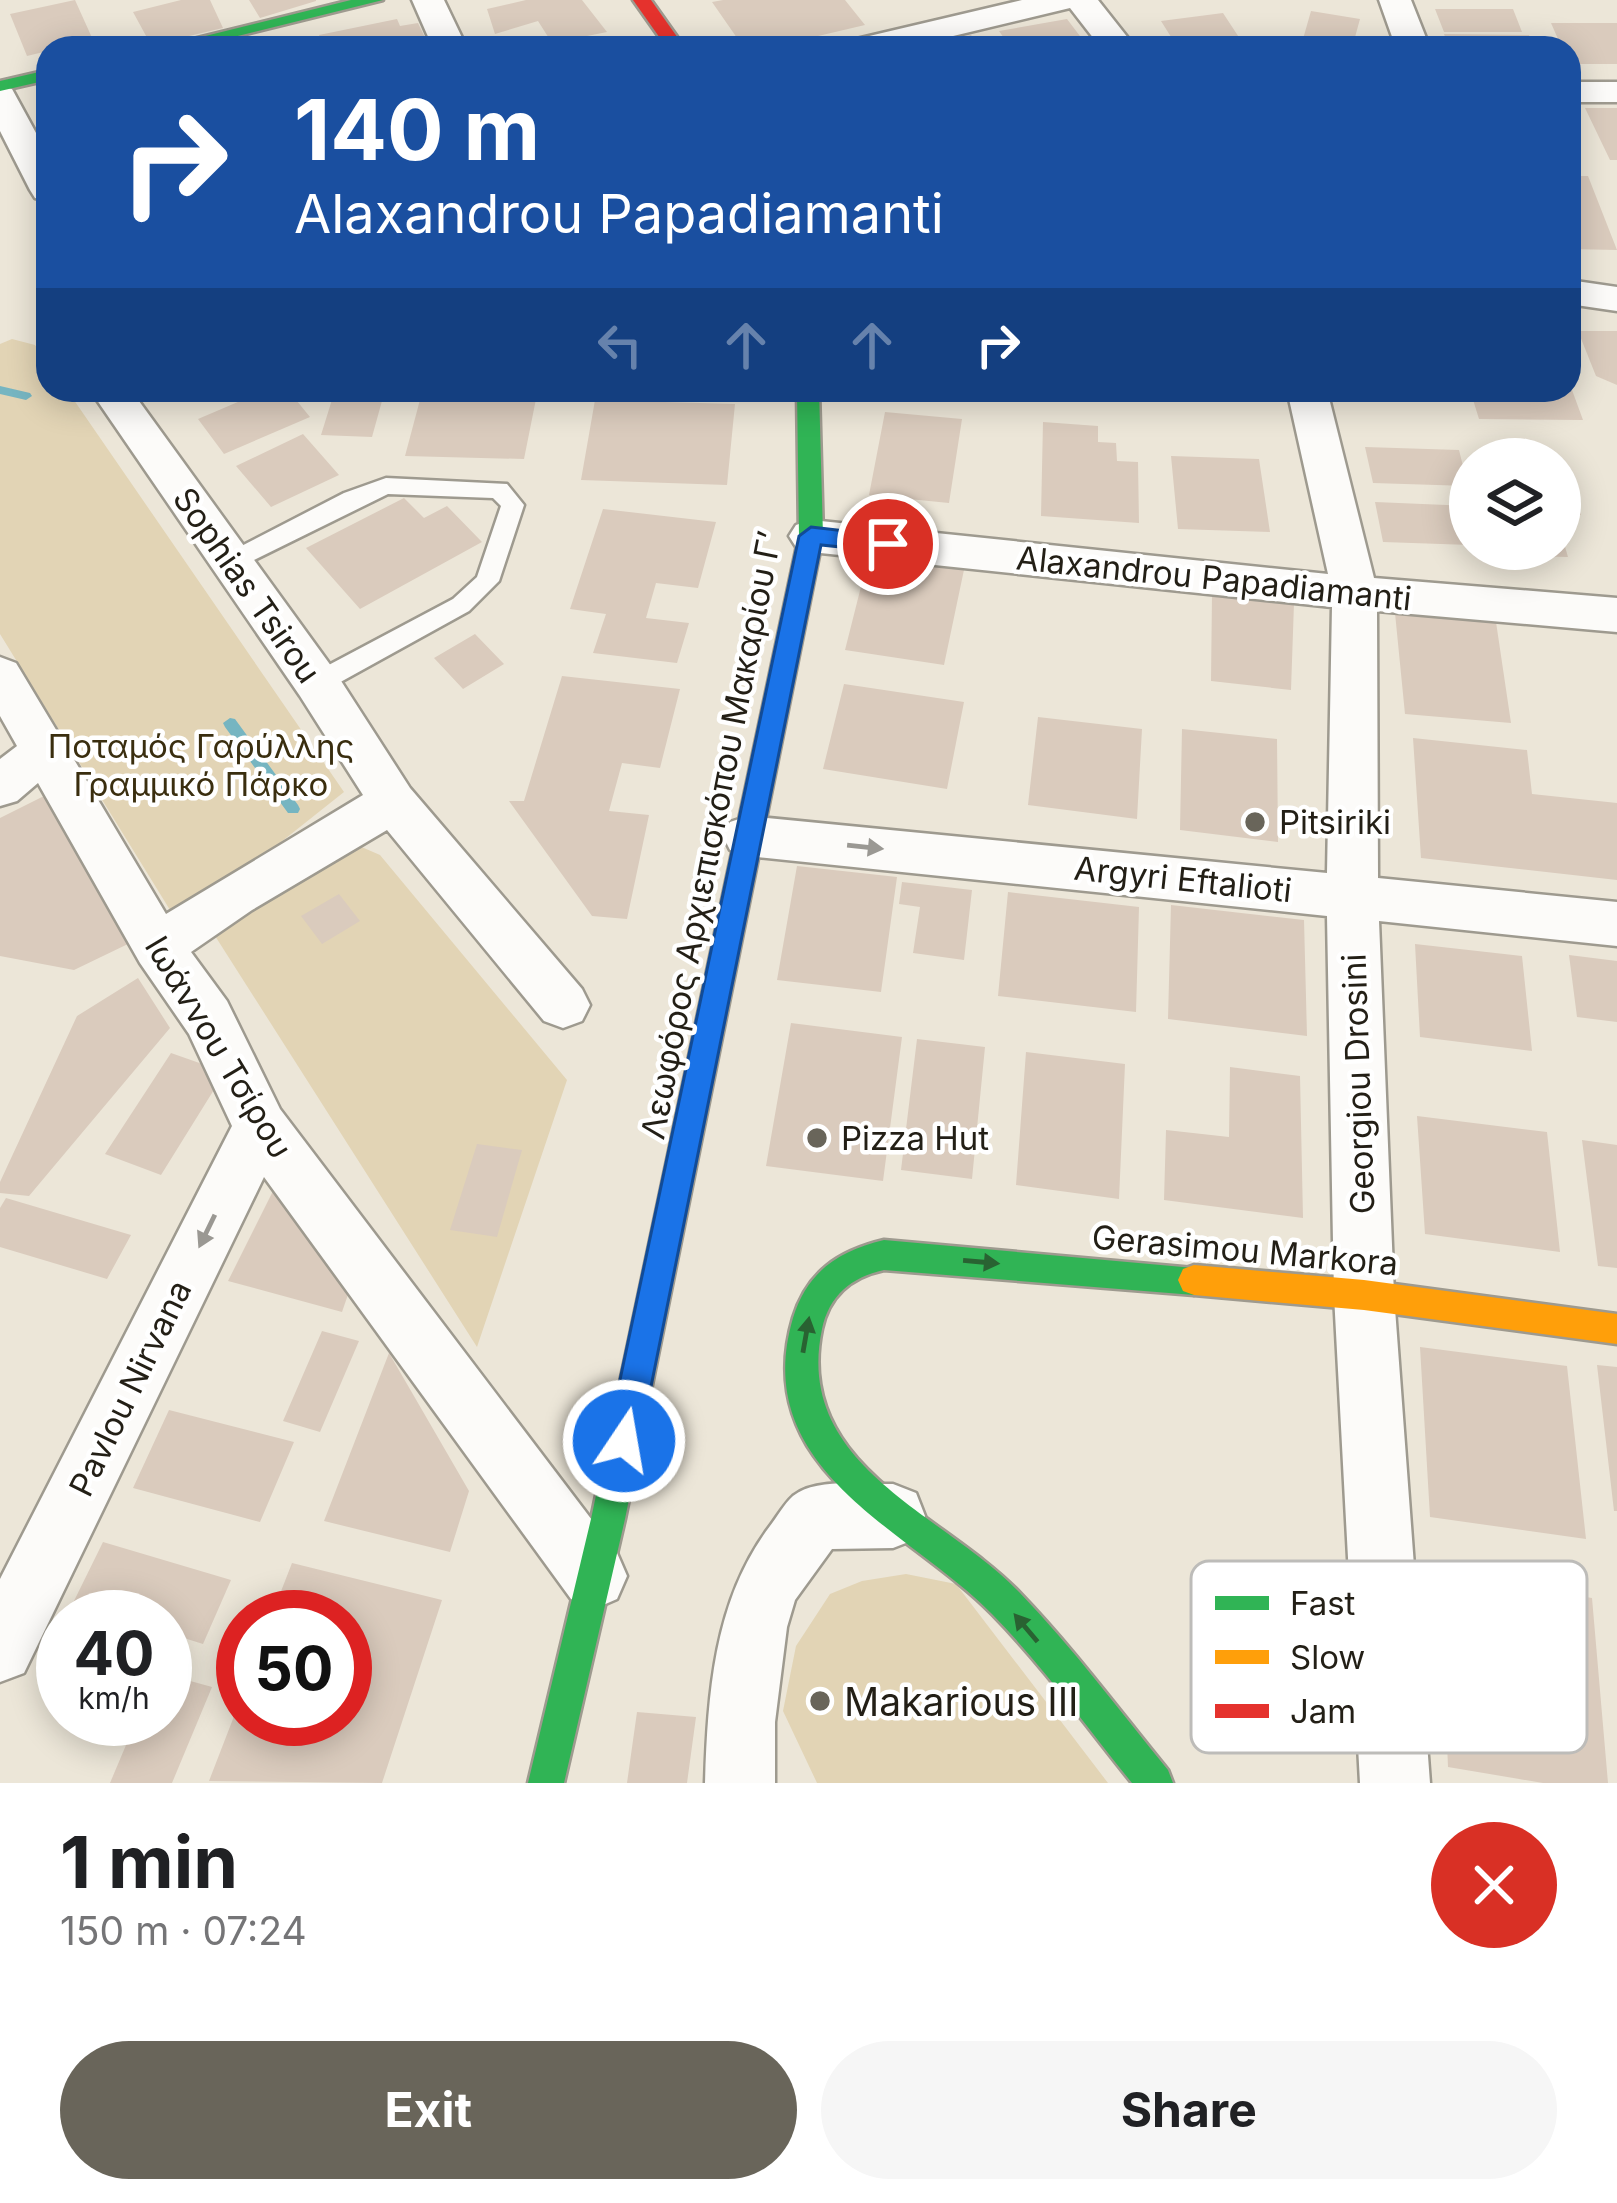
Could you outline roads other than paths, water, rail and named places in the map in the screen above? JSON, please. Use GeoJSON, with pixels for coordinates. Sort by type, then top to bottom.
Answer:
{"type":"FeatureCollection","features":[{"type":"Feature","properties":{"kind":"main road"},"geometry":{"type":"LineString","coordinates":[[218,36],[374,0]]}},
{"type":"Feature","properties":{"kind":"main road"},"geometry":{"type":"LineString","coordinates":[[642,0],[668,36]]}},
{"type":"Feature","properties":{"kind":"main road"},"geometry":{"type":"LineString","coordinates":[[0,86],[36,78]]}},
{"type":"Feature","properties":{"kind":"main road","name":"Λεωφόρος Αρχιεπισκόπου Μακαρίου Γ’"},"geometry":{"type":"LineString","coordinates":[[546,1783],[594,1576],[811,536],[808,402]]}},
{"type":"Feature","properties":{"kind":"main road","name":"Gerasimou Markora"},"geometry":{"type":"LineString","coordinates":[[893,1516],[866,1497],[829,1453],[805,1397],[801,1338],[817,1297],[839,1269],[865,1256],[901,1254],[1364,1295],[1617,1329]]}},
{"type":"Feature","properties":{"kind":"main road"},"geometry":{"type":"LineString","coordinates":[[893,1516],[968,1567],[1002,1599],[1155,1783]]}},
{"type":"Feature","properties":{"kind":"street"},"geometry":{"type":"LineString","coordinates":[[428,0],[444,36]]}},
{"type":"Feature","properties":{"kind":"street"},"geometry":{"type":"LineString","coordinates":[[911,36],[1064,0]]}},
{"type":"Feature","properties":{"kind":"street"},"geometry":{"type":"LineString","coordinates":[[1081,0],[1109,36]]}},
{"type":"Feature","properties":{"kind":"street"},"geometry":{"type":"LineString","coordinates":[[1395,0],[1408,36]]}},
{"type":"Feature","properties":{"kind":"street"},"geometry":{"type":"LineString","coordinates":[[1581,92],[1617,92]]}},
{"type":"Feature","properties":{"kind":"street"},"geometry":{"type":"LineString","coordinates":[[0,96],[36,166]]}},
{"type":"Feature","properties":{"kind":"street"},"geometry":{"type":"LineString","coordinates":[[1581,294],[1617,299]]}},
{"type":"Feature","properties":{"kind":"street","name":"Sophias Tsirou"},"geometry":{"type":"LineString","coordinates":[[119,402],[317,683],[393,802],[563,1005]]}},
{"type":"Feature","properties":{"kind":"street","name":"Georgiou Drosini"},"geometry":{"type":"LineString","coordinates":[[1310,402],[1355,593],[1352,897],[1364,1295],[1381,1561]]}},
{"type":"Feature","properties":{"kind":"street","name":"Alaxandrou Papadiamanti"},"geometry":{"type":"LineString","coordinates":[[811,536],[1355,593],[1617,615]]}},
{"type":"Feature","properties":{"kind":"street","name":"Ιωάννου Τσίρου"},"geometry":{"type":"LineString","coordinates":[[0,675],[47,748],[158,947],[208,1018],[260,1126],[594,1576]]}},
{"type":"Feature","properties":{"kind":"street"},"geometry":{"type":"LineString","coordinates":[[0,788],[47,748]]}},
{"type":"Feature","properties":{"kind":"street"},"geometry":{"type":"LineString","coordinates":[[158,947],[234,895],[393,802]]}},
{"type":"Feature","properties":{"kind":"street","name":"Argyri Eftalioti"},"geometry":{"type":"LineString","coordinates":[[748,836],[1617,924]]}},
{"type":"Feature","properties":{"kind":"street","name":"Pavlou Nirvana"},"geometry":{"type":"LineString","coordinates":[[0,1649],[260,1126]]}},
{"type":"Feature","properties":{"kind":"street"},"geometry":{"type":"LineString","coordinates":[[740,1783],[746,1673],[767,1583],[816,1518],[893,1516]]}},
{"type":"Feature","properties":{"kind":"street","name":"Georgiou Drosini"},"geometry":{"type":"LineString","coordinates":[[1393,1753],[1395,1783]]}},
{"type":"Feature","properties":{"kind":"lane"},"geometry":{"type":"LineString","coordinates":[[232,561],[386,486],[499,490],[513,505],[487,580],[461,605],[317,683]]}},
{"type":"Feature","properties":{"kind":"waterway"},"geometry":{"type":"LineString","coordinates":[[0,390],[26,396]]}},
{"type":"Feature","properties":{"kind":"waterway"},"geometry":{"type":"LineString","coordinates":[[230,723],[293,809]]}},
{"type":"Feature","properties":{"kind":"place","name":"Pitsiriki"},"geometry":{"type":"Point","coordinates":[1255,822]}},
{"type":"Feature","properties":{"kind":"place","name":"Pizza Hut"},"geometry":{"type":"Point","coordinates":[817,1138]}},
{"type":"Feature","properties":{"kind":"place","name":"Makarious III"},"geometry":{"type":"Point","coordinates":[820,1701]}},
{"type":"Feature","properties":{"kind":"park label","name":"Ποταμός Γαρύλλης Γραμμικό Πάρκο"},"geometry":{"type":"Point","coordinates":[201,765]}}]}
